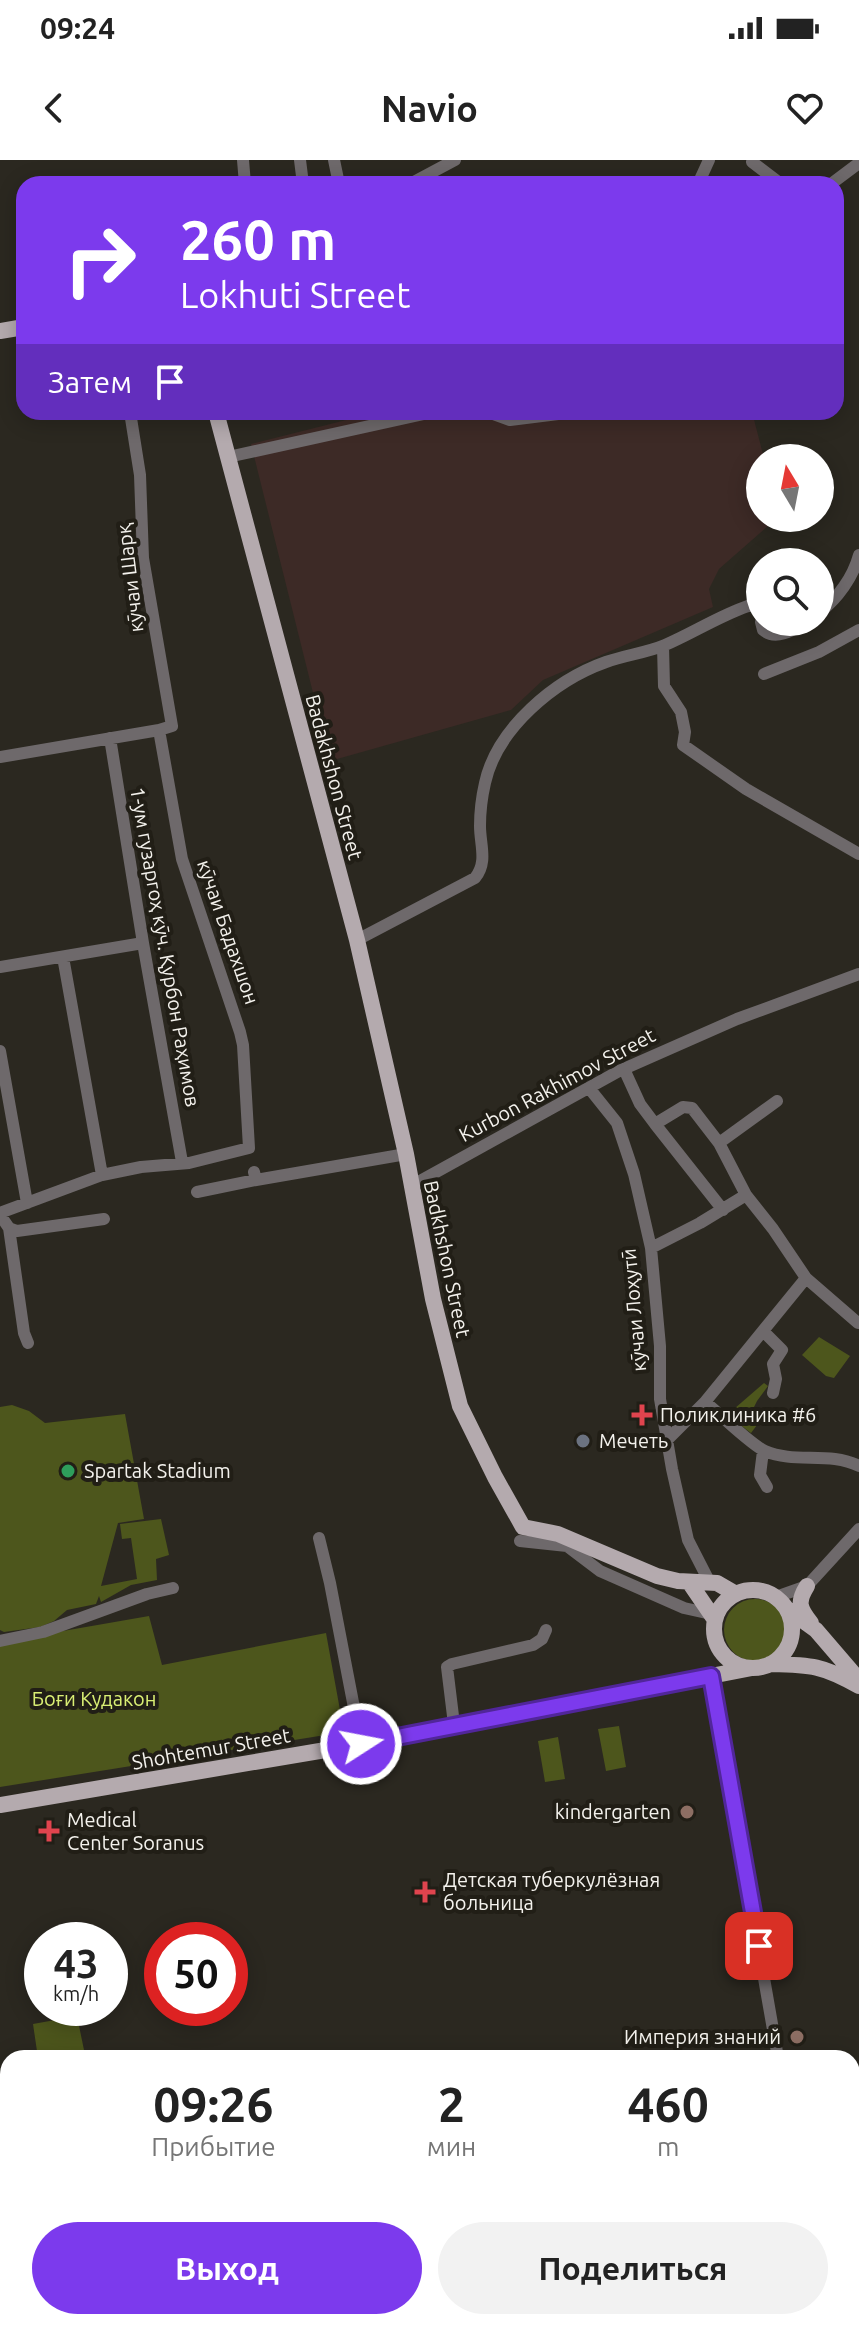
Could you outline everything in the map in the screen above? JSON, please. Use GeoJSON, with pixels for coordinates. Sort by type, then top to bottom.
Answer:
{"type":"FeatureCollection","features":[{"type":"Feature","properties":{"kind":"main road","name":"Badakhshon Street"},"geometry":{"type":"LineString","coordinates":[[218,420],[357,940],[406,1154]]}},
{"type":"Feature","properties":{"kind":"main road","name":"Badkhshon Street"},"geometry":{"type":"LineString","coordinates":[[406,1154],[411,1186]]}},
{"type":"Feature","properties":{"kind":"main road"},"geometry":{"type":"LineString","coordinates":[[411,1186],[433,1299],[460,1406],[523,1527],[558,1534],[642,1571],[683,1581],[717,1583],[736,1594]]}},
{"type":"Feature","properties":{"kind":"main road"},"geometry":{"type":"LineString","coordinates":[[683,1581],[713,1617],[716,1643],[711,1676]]}},
{"type":"Feature","properties":{"kind":"main road"},"geometry":{"type":"LineString","coordinates":[[807,1586],[801,1596],[802,1612],[859,1680]]}},
{"type":"Feature","properties":{"kind":"main road"},"geometry":{"type":"LineString","coordinates":[[713,1617],[722,1604],[736,1594],[756,1590],[782,1603],[816,1630]]}},
{"type":"Feature","properties":{"kind":"main road"},"geometry":{"type":"LineString","coordinates":[[770,1664],[783,1655],[791,1641],[792,1625],[782,1603]]}},
{"type":"Feature","properties":{"kind":"main road"},"geometry":{"type":"LineString","coordinates":[[716,1643],[730,1661],[740,1666],[815,1666],[832,1670],[859,1686]]}},
{"type":"Feature","properties":{"kind":"main road","name":"Shohtemur Street"},"geometry":{"type":"LineString","coordinates":[[0,1805],[361,1744],[752,1668]]}},
{"type":"Feature","properties":{"kind":"street"},"geometry":{"type":"LineString","coordinates":[[425,176],[455,160]]}},
{"type":"Feature","properties":{"kind":"street"},"geometry":{"type":"LineString","coordinates":[[752,162],[770,176]]}},
{"type":"Feature","properties":{"kind":"street"},"geometry":{"type":"LineString","coordinates":[[842,176],[859,163]]}},
{"type":"Feature","properties":{"kind":"street","name":"кӯчаи Шарқ"},"geometry":{"type":"LineString","coordinates":[[131,420],[142,507],[143,558],[172,726],[159,730]]}},
{"type":"Feature","properties":{"kind":"street"},"geometry":{"type":"LineString","coordinates":[[228,457],[397,420]]}},
{"type":"Feature","properties":{"kind":"street"},"geometry":{"type":"LineString","coordinates":[[834,597],[855,569],[859,555]]}},
{"type":"Feature","properties":{"kind":"street"},"geometry":{"type":"LineString","coordinates":[[357,940],[463,885],[481,871],[480,824],[485,784],[492,760],[505,736],[538,703],[570,678],[607,662],[663,646],[746,607]]}},
{"type":"Feature","properties":{"kind":"street"},"geometry":{"type":"LineString","coordinates":[[764,674],[858,632]]}},
{"type":"Feature","properties":{"kind":"street"},"geometry":{"type":"LineString","coordinates":[[663,646],[664,686],[681,712],[685,732],[683,745],[746,789],[859,854]]}},
{"type":"Feature","properties":{"kind":"street"},"geometry":{"type":"LineString","coordinates":[[0,757],[159,730]]}},
{"type":"Feature","properties":{"kind":"street","name":"кӯчаи Бадахшон"},"geometry":{"type":"LineString","coordinates":[[159,730],[182,859],[243,1045],[249,1148],[182,1162]]}},
{"type":"Feature","properties":{"kind":"street","name":"1-ум гузаргоҳ кӯч. Қурбон Раҳимов"},"geometry":{"type":"LineString","coordinates":[[110,738],[182,1162]]}},
{"type":"Feature","properties":{"kind":"street"},"geometry":{"type":"LineString","coordinates":[[0,967],[143,943]]}},
{"type":"Feature","properties":{"kind":"street"},"geometry":{"type":"LineString","coordinates":[[63,957],[102,1175]]}},
{"type":"Feature","properties":{"kind":"street","name":"Kurbon Rakhimov Street"},"geometry":{"type":"LineString","coordinates":[[411,1186],[624,1069],[737,1019],[859,974]]}},
{"type":"Feature","properties":{"kind":"street"},"geometry":{"type":"LineString","coordinates":[[0,1051],[27,1203]]}},
{"type":"Feature","properties":{"kind":"street"},"geometry":{"type":"LineString","coordinates":[[624,1069],[640,1104],[723,1210]]}},
{"type":"Feature","properties":{"kind":"street","name":"кӯчаи Лоҳутӣ"},"geometry":{"type":"LineString","coordinates":[[589,1088],[617,1123],[634,1174],[651,1248],[660,1346],[660,1399],[667,1440],[688,1540],[710,1583]]}},
{"type":"Feature","properties":{"kind":"street"},"geometry":{"type":"LineString","coordinates":[[719,1143],[777,1101]]}},
{"type":"Feature","properties":{"kind":"street"},"geometry":{"type":"LineString","coordinates":[[655,1124],[689,1106],[719,1143],[746,1195],[806,1278],[858,1323]]}},
{"type":"Feature","properties":{"kind":"street"},"geometry":{"type":"LineString","coordinates":[[197,1192],[255,1176],[406,1154]]}},
{"type":"Feature","properties":{"kind":"street"},"geometry":{"type":"LineString","coordinates":[[28,1343],[9,1228],[0,1214],[102,1175],[182,1162]]}},
{"type":"Feature","properties":{"kind":"street"},"geometry":{"type":"LineString","coordinates":[[651,1248],[746,1195]]}},
{"type":"Feature","properties":{"kind":"street"},"geometry":{"type":"LineString","coordinates":[[9,1228],[17,1231],[104,1219]]}},
{"type":"Feature","properties":{"kind":"street"},"geometry":{"type":"LineString","coordinates":[[667,1440],[705,1402],[806,1278]]}},
{"type":"Feature","properties":{"kind":"street"},"geometry":{"type":"LineString","coordinates":[[763,1331],[782,1350],[773,1364],[776,1379],[773,1393]]}},
{"type":"Feature","properties":{"kind":"street"},"geometry":{"type":"LineString","coordinates":[[705,1402],[763,1451],[796,1458],[843,1459],[859,1466]]}},
{"type":"Feature","properties":{"kind":"street"},"geometry":{"type":"LineString","coordinates":[[763,1451],[760,1475],[767,1487]]}},
{"type":"Feature","properties":{"kind":"street"},"geometry":{"type":"LineString","coordinates":[[782,1603],[807,1586],[859,1529]]}},
{"type":"Feature","properties":{"kind":"street"},"geometry":{"type":"LineString","coordinates":[[319,1538],[361,1744]]}},
{"type":"Feature","properties":{"kind":"street"},"geometry":{"type":"LineString","coordinates":[[520,1541],[567,1546],[600,1571],[684,1608],[713,1617]]}},
{"type":"Feature","properties":{"kind":"street"},"geometry":{"type":"LineString","coordinates":[[0,1641],[43,1632],[147,1594],[173,1588]]}},
{"type":"Feature","properties":{"kind":"street"},"geometry":{"type":"LineString","coordinates":[[453,1716],[447,1667],[533,1645],[542,1639],[546,1630]]}},
{"type":"Feature","properties":{"kind":"street"},"geometry":{"type":"LineString","coordinates":[[711,1676],[777,2050]]}},
{"type":"Feature","properties":{"kind":"shaded area"},"geometry":{"type":"Polygon","coordinates":[[[346,420],[754,420],[760,444],[746,444],[746,532],[761,532],[719,569],[709,589],[713,607],[543,680],[511,710],[330,761],[251,444],[346,420]]]}},
{"type":"Feature","properties":{"kind":"green space"},"geometry":{"type":"Polygon","coordinates":[[[819,1337],[850,1356],[834,1378],[826,1376],[802,1355],[819,1337]]]}},
{"type":"Feature","properties":{"kind":"green space"},"geometry":{"type":"Polygon","coordinates":[[[764,1383],[768,1386],[750,1415],[760,1421],[751,1433],[727,1415],[764,1383]]]}},
{"type":"Feature","properties":{"kind":"green space","name":"Spartak Stadium"},"geometry":{"type":"Polygon","coordinates":[[[12,1405],[29,1411],[45,1423],[125,1414],[144,1519],[118,1523],[101,1586],[137,1579],[131,1538],[122,1539],[120,1524],[161,1519],[169,1555],[156,1559],[157,1580],[131,1585],[101,1602],[99,1596],[96,1604],[67,1610],[40,1627],[0,1630],[0,1407],[12,1405]]]}},
{"type":"Feature","properties":{"kind":"green space"},"geometry":{"type":"Polygon","coordinates":[[[755,1599],[777,1608],[786,1630],[777,1652],[755,1661],[733,1652],[724,1630],[733,1608],[755,1599]]]}},
{"type":"Feature","properties":{"kind":"green space","name":"Боғи Кудакон"},"geometry":{"type":"Polygon","coordinates":[[[149,1616],[162,1665],[326,1633],[344,1732],[0,1787],[0,1642],[149,1616]]]}},
{"type":"Feature","properties":{"kind":"green space"},"geometry":{"type":"Polygon","coordinates":[[[619,1726],[626,1767],[606,1771],[598,1729],[619,1726]]]}},
{"type":"Feature","properties":{"kind":"green space"},"geometry":{"type":"Polygon","coordinates":[[[558,1737],[565,1779],[545,1782],[538,1741],[558,1737]]]}},
{"type":"Feature","properties":{"kind":"green space"},"geometry":{"type":"Polygon","coordinates":[[[33,2026],[79,2026],[84,2050],[37,2050],[33,2026]]]}},
{"type":"Feature","properties":{"kind":"place","name":"Поликлиника #6"},"geometry":{"type":"Point","coordinates":[642,1415]}},
{"type":"Feature","properties":{"kind":"place","name":"Мечеть"},"geometry":{"type":"Point","coordinates":[583,1441]}},
{"type":"Feature","properties":{"kind":"place","name":"Spartak Stadium"},"geometry":{"type":"Point","coordinates":[68,1471]}},
{"type":"Feature","properties":{"kind":"place","name":"kindergarten"},"geometry":{"type":"Point","coordinates":[687,1812]}},
{"type":"Feature","properties":{"kind":"place","name":"Medical Center Soranus"},"geometry":{"type":"Point","coordinates":[49,1831]}},
{"type":"Feature","properties":{"kind":"place","name":"Детская туберкулёзная больница"},"geometry":{"type":"Point","coordinates":[425,1892]}},
{"type":"Feature","properties":{"kind":"place","name":"Империя знаний"},"geometry":{"type":"Point","coordinates":[797,2037]}},
{"type":"Feature","properties":{"kind":"route"},"geometry":{"type":"LineString","coordinates":[[361,1744],[711,1676],[759,1946]]}}]}
